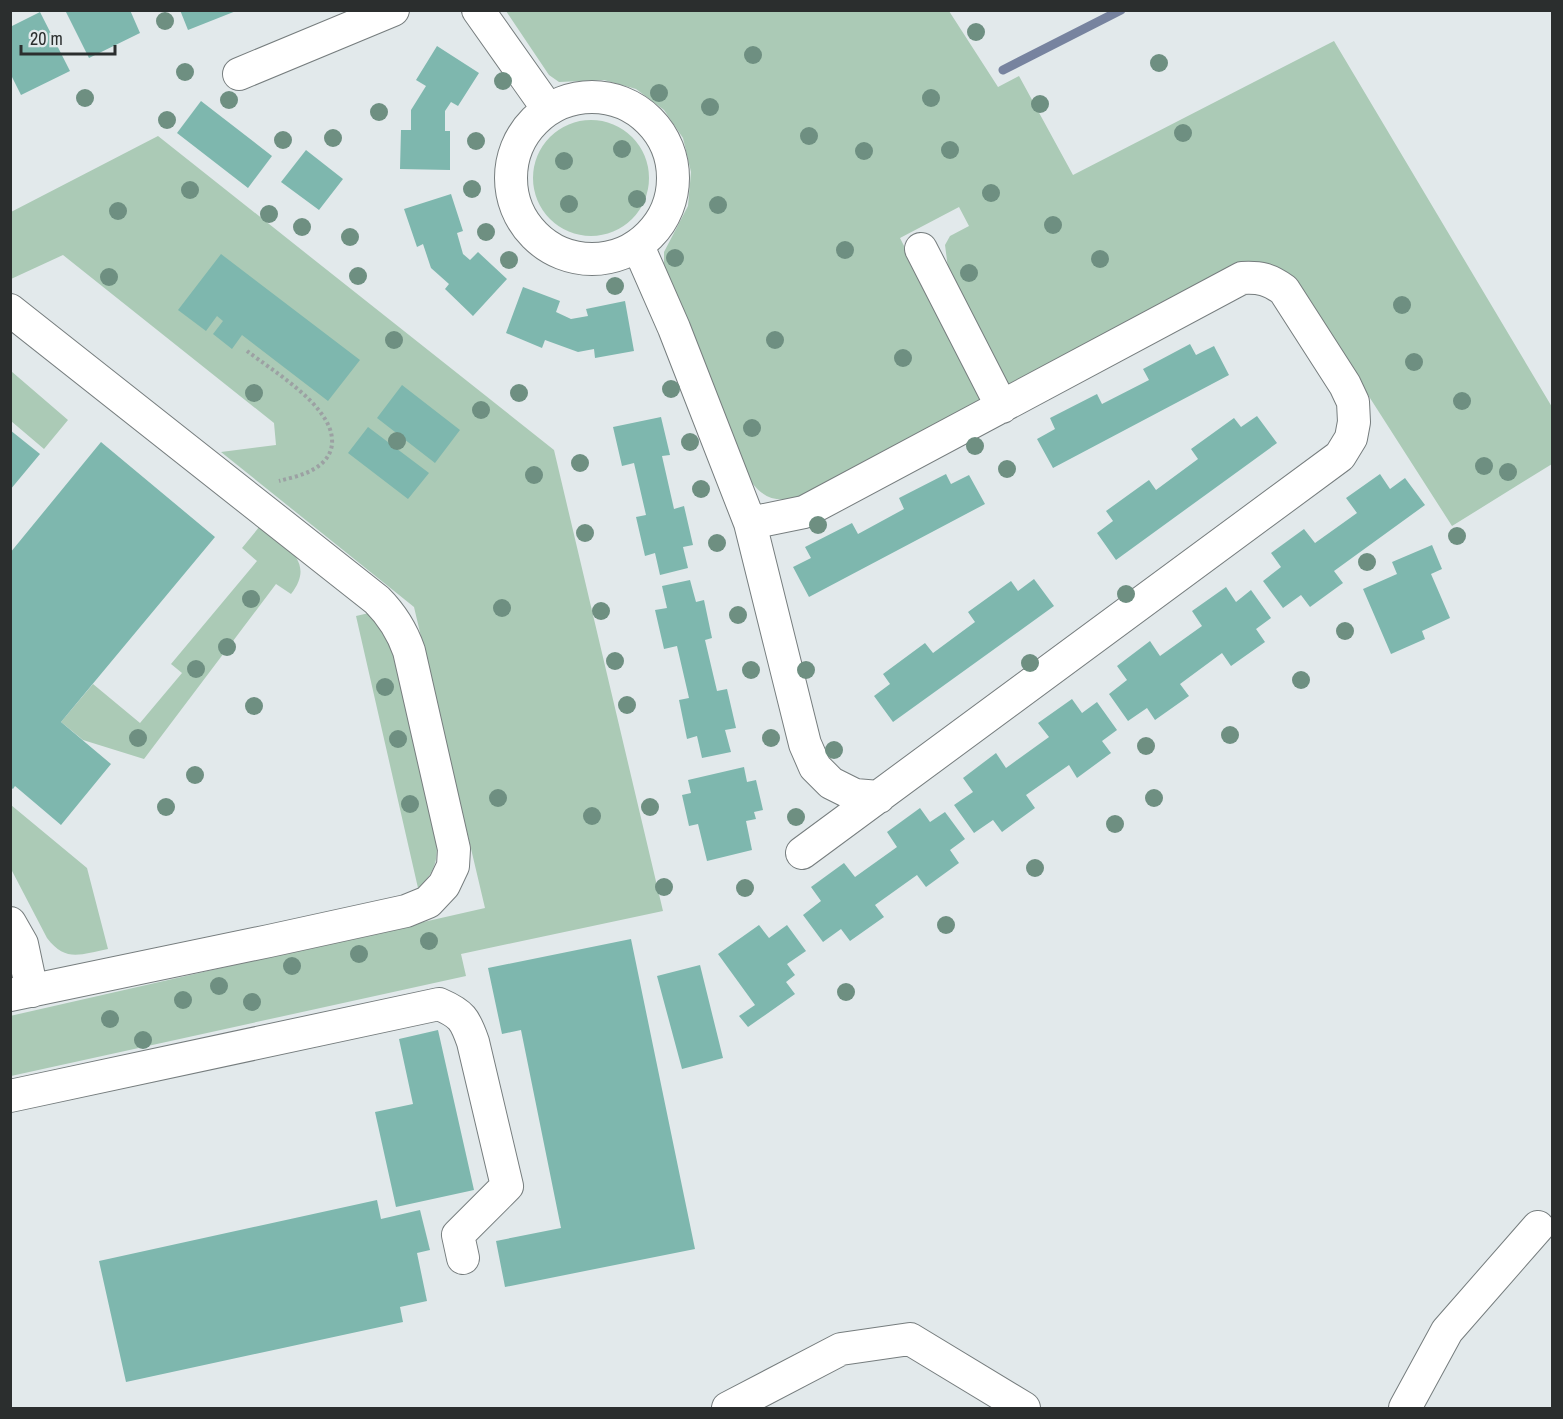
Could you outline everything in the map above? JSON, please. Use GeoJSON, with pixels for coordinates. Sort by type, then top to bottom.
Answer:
{"type":"FeatureCollection","features":[{"type":"Feature","properties":{"kind":"street"},"geometry":{"type":"LineString","coordinates":[[239,74],[393,10]]}},
{"type":"Feature","properties":{"kind":"street"},"geometry":{"type":"LineString","coordinates":[[478,10],[548,109]]}},
{"type":"Feature","properties":{"kind":"street"},"geometry":{"type":"LineString","coordinates":[[602,97],[628,105],[651,122],[667,146],[673,173],[670,201],[658,226],[638,246],[606,258],[589,260],[564,255],[542,242],[524,223],[513,200],[511,174],[516,148],[529,127],[548,109],[574,98],[602,97]]}},
{"type":"Feature","properties":{"kind":"street"},"geometry":{"type":"LineString","coordinates":[[638,246],[674,328],[750,523],[805,744],[815,767],[831,783],[855,795],[879,797]]}},
{"type":"Feature","properties":{"kind":"street"},"geometry":{"type":"LineString","coordinates":[[921,249],[1002,407]]}},
{"type":"Feature","properties":{"kind":"street"},"geometry":{"type":"LineString","coordinates":[[750,523],[804,512],[1242,278],[1258,278],[1274,283],[1284,290],[1345,385],[1353,402],[1354,422],[1351,438],[1340,456],[1323,470],[802,853]]}},
{"type":"Feature","properties":{"kind":"street"},"geometry":{"type":"LineString","coordinates":[[10,310],[377,600],[391,614],[403,634],[409,651],[454,849],[453,866],[444,885],[428,902],[406,911],[21,993],[22,944],[10,922]]}},
{"type":"Feature","properties":{"kind":"street"},"geometry":{"type":"LineString","coordinates":[[10,1096],[439,1004],[456,1011],[467,1025],[507,1186],[458,1235],[463,1258]]}},
{"type":"Feature","properties":{"kind":"street"},"geometry":{"type":"LineString","coordinates":[[1405,1408],[1447,1331],[1538,1227]]}},
{"type":"Feature","properties":{"kind":"street"},"geometry":{"type":"LineString","coordinates":[[728,1408],[841,1349],[910,1339],[1024,1408]]}},
{"type":"Feature","properties":{"kind":"path"},"geometry":{"type":"LineString","coordinates":[[240,492],[314,469],[327,459],[332,447],[332,431],[325,416],[310,399],[247,351]]}},
{"type":"Feature","properties":{"kind":"green space"},"geometry":{"type":"Polygon","coordinates":[[[506,11],[949,11],[998,87],[1019,76],[1073,175],[1334,41],[1552,407],[1552,464],[1452,526],[1295,281],[1281,270],[1008,386],[948,268],[945,245],[950,236],[969,226],[959,207],[900,238],[982,400],[797,498],[777,499],[767,496],[752,483],[666,277],[664,252],[688,206],[691,172],[683,138],[664,110],[636,89],[604,80],[559,82],[549,75],[506,11]]]}},
{"type":"Feature","properties":{"kind":"green space"},"geometry":{"type":"Polygon","coordinates":[[[591,120],[613,125],[632,137],[644,156],[649,178],[644,200],[632,219],[613,231],[591,236],[569,231],[550,219],[538,200],[533,178],[538,156],[550,137],[569,125],[591,120]]]}},
{"type":"Feature","properties":{"kind":"green space"},"geometry":{"type":"Polygon","coordinates":[[[158,136],[554,450],[663,911],[461,954],[466,976],[11,1076],[10,1016],[485,908],[414,607],[221,452],[276,445],[274,423],[63,255],[11,279],[11,212],[158,136]]]}},
{"type":"Feature","properties":{"kind":"green space"},"geometry":{"type":"Polygon","coordinates":[[[11,371],[68,420],[44,449],[11,421],[11,371]]]}},
{"type":"Feature","properties":{"kind":"green space"},"geometry":{"type":"Polygon","coordinates":[[[260,526],[294,555],[299,563],[298,582],[291,594],[276,584],[144,759],[83,740],[61,722],[93,684],[140,723],[182,673],[171,664],[257,561],[242,548],[260,526]]]}},
{"type":"Feature","properties":{"kind":"green space"},"geometry":{"type":"Polygon","coordinates":[[[369,613],[383,632],[393,655],[436,839],[437,854],[432,872],[418,888],[356,616],[369,613]]]}},
{"type":"Feature","properties":{"kind":"green space"},"geometry":{"type":"Polygon","coordinates":[[[11,805],[87,868],[108,949],[68,954],[54,946],[47,938],[11,869],[11,805]]]}},
{"type":"Feature","properties":{"kind":"building"},"geometry":{"type":"Polygon","coordinates":[[[65,10],[130,10],[140,33],[89,58],[65,10]]]}},
{"type":"Feature","properties":{"kind":"building"},"geometry":{"type":"Polygon","coordinates":[[[180,10],[236,10],[236,11],[188,30],[180,10]]]}},
{"type":"Feature","properties":{"kind":"building"},"geometry":{"type":"Polygon","coordinates":[[[40,12],[70,71],[21,95],[10,73],[10,27],[40,12]]]}},
{"type":"Feature","properties":{"kind":"building"},"geometry":{"type":"Polygon","coordinates":[[[437,46],[479,73],[458,106],[451,102],[445,111],[445,131],[450,131],[450,170],[400,169],[401,130],[411,130],[411,110],[426,86],[416,80],[437,46]]]}},
{"type":"Feature","properties":{"kind":"building"},"geometry":{"type":"Polygon","coordinates":[[[201,101],[272,156],[248,188],[177,133],[201,101]]]}},
{"type":"Feature","properties":{"kind":"building"},"geometry":{"type":"Polygon","coordinates":[[[306,150],[343,179],[319,210],[281,182],[306,150]]]}},
{"type":"Feature","properties":{"kind":"building"},"geometry":{"type":"Polygon","coordinates":[[[451,194],[463,231],[457,233],[463,254],[470,260],[478,252],[507,279],[473,316],[445,289],[449,284],[431,268],[423,244],[417,247],[404,209],[451,194]]]}},
{"type":"Feature","properties":{"kind":"building"},"geometry":{"type":"Polygon","coordinates":[[[221,254],[360,360],[328,401],[242,335],[232,349],[213,334],[223,321],[217,316],[206,331],[178,310],[221,254]]]}},
{"type":"Feature","properties":{"kind":"building"},"geometry":{"type":"Polygon","coordinates":[[[523,287],[560,301],[556,312],[571,319],[588,316],[586,309],[625,301],[634,351],[595,358],[594,349],[578,352],[545,340],[542,348],[506,333],[523,287]]]}},
{"type":"Feature","properties":{"kind":"building"},"geometry":{"type":"Polygon","coordinates":[[[1190,344],[1196,355],[1214,346],[1229,375],[1053,468],[1037,439],[1055,429],[1050,418],[1097,394],[1102,404],[1149,380],[1143,369],[1190,344]]]}},
{"type":"Feature","properties":{"kind":"building"},"geometry":{"type":"Polygon","coordinates":[[[402,385],[460,430],[435,463],[377,418],[402,385]]]}},
{"type":"Feature","properties":{"kind":"building"},"geometry":{"type":"Polygon","coordinates":[[[1257,416],[1277,443],[1116,560],[1097,533],[1113,521],[1106,511],[1149,480],[1156,490],[1198,459],[1191,449],[1234,418],[1241,427],[1257,416]]]}},
{"type":"Feature","properties":{"kind":"building"},"geometry":{"type":"Polygon","coordinates":[[[661,417],[670,455],[662,456],[674,509],[684,506],[693,545],[683,547],[688,568],[660,575],[655,553],[645,556],[636,517],[646,515],[634,463],[622,466],[613,427],[661,417]]]}},
{"type":"Feature","properties":{"kind":"building"},"geometry":{"type":"Polygon","coordinates":[[[368,427],[429,473],[408,499],[348,453],[368,427]]]}},
{"type":"Feature","properties":{"kind":"building"},"geometry":{"type":"Polygon","coordinates":[[[10,430],[40,454],[10,490],[10,430]]]}},
{"type":"Feature","properties":{"kind":"building"},"geometry":{"type":"Polygon","coordinates":[[[101,442],[215,537],[61,722],[111,764],[61,825],[15,786],[13,789],[10,787],[10,553],[101,442]]]}},
{"type":"Feature","properties":{"kind":"building"},"geometry":{"type":"Polygon","coordinates":[[[946,474],[951,484],[969,475],[985,504],[809,597],[793,567],[811,558],[805,547],[852,523],[858,534],[904,509],[899,498],[946,474]]]}},
{"type":"Feature","properties":{"kind":"building"},"geometry":{"type":"Polygon","coordinates":[[[1380,474],[1390,489],[1405,478],[1425,505],[1334,571],[1343,583],[1310,607],[1301,595],[1283,608],[1263,581],[1281,567],[1271,553],[1304,529],[1315,543],[1357,513],[1346,498],[1380,474]]]}},
{"type":"Feature","properties":{"kind":"building"},"geometry":{"type":"Polygon","coordinates":[[[1432,545],[1442,569],[1431,574],[1450,618],[1422,631],[1425,639],[1391,654],[1363,589],[1397,574],[1392,562],[1432,545]]]}},
{"type":"Feature","properties":{"kind":"building"},"geometry":{"type":"Polygon","coordinates":[[[1034,579],[1054,606],[893,722],[874,696],[890,684],[883,674],[925,643],[933,653],[975,622],[968,612],[1011,581],[1018,591],[1034,579]]]}},
{"type":"Feature","properties":{"kind":"building"},"geometry":{"type":"Polygon","coordinates":[[[690,580],[696,602],[704,600],[712,638],[705,640],[717,691],[727,689],[736,728],[725,730],[731,752],[702,758],[697,736],[687,739],[679,700],[689,698],[677,646],[664,649],[655,610],[667,608],[662,586],[690,580]]]}},
{"type":"Feature","properties":{"kind":"building"},"geometry":{"type":"Polygon","coordinates":[[[1226,587],[1236,602],[1251,590],[1271,618],[1256,629],[1265,642],[1231,666],[1222,653],[1180,684],[1189,696],[1155,720],[1147,708],[1128,721],[1109,694],[1127,680],[1117,666],[1150,641],[1160,656],[1202,626],[1192,611],[1226,587]]]}},
{"type":"Feature","properties":{"kind":"building"},"geometry":{"type":"Polygon","coordinates":[[[1072,699],[1082,713],[1097,702],[1117,730],[1102,741],[1111,753],[1077,778],[1069,765],[1026,795],[1035,808],[1002,832],[993,820],[974,833],[954,805],[973,792],[963,778],[996,753],[1006,768],[1049,737],[1038,723],[1072,699]]]}},
{"type":"Feature","properties":{"kind":"building"},"geometry":{"type":"Polygon","coordinates":[[[744,767],[747,782],[756,780],[763,810],[754,812],[756,819],[746,821],[752,850],[707,861],[698,824],[689,826],[682,795],[691,793],[688,780],[744,767]]]}},
{"type":"Feature","properties":{"kind":"building"},"geometry":{"type":"Polygon","coordinates":[[[920,808],[930,822],[945,812],[965,839],[950,850],[959,863],[926,887],[917,875],[875,905],[884,917],[850,941],[841,929],[823,942],[803,915],[821,901],[811,887],[844,863],[855,877],[897,847],[887,832],[920,808]]]}},
{"type":"Feature","properties":{"kind":"building"},"geometry":{"type":"Polygon","coordinates":[[[759,925],[769,938],[787,925],[806,951],[787,964],[795,975],[786,982],[795,994],[748,1027],[739,1016],[755,1005],[718,954],[759,925]]]}},
{"type":"Feature","properties":{"kind":"building"},"geometry":{"type":"Polygon","coordinates":[[[631,939],[695,1249],[505,1287],[496,1241],[561,1228],[521,1030],[502,1034],[488,968],[631,939]]]}},
{"type":"Feature","properties":{"kind":"building"},"geometry":{"type":"Polygon","coordinates":[[[700,965],[723,1058],[682,1069],[657,976],[700,965]]]}},
{"type":"Feature","properties":{"kind":"building"},"geometry":{"type":"Polygon","coordinates":[[[438,1030],[474,1190],[396,1207],[375,1112],[413,1104],[399,1039],[438,1030]]]}},
{"type":"Feature","properties":{"kind":"building"},"geometry":{"type":"Polygon","coordinates":[[[377,1200],[381,1219],[420,1210],[430,1250],[417,1253],[427,1301],[400,1307],[403,1322],[126,1382],[99,1261],[377,1200]]]}},
{"type":"Feature","properties":{"kind":"waterway"},"geometry":{"type":"LineString","coordinates":[[1003,70],[1121,10]]}}]}
